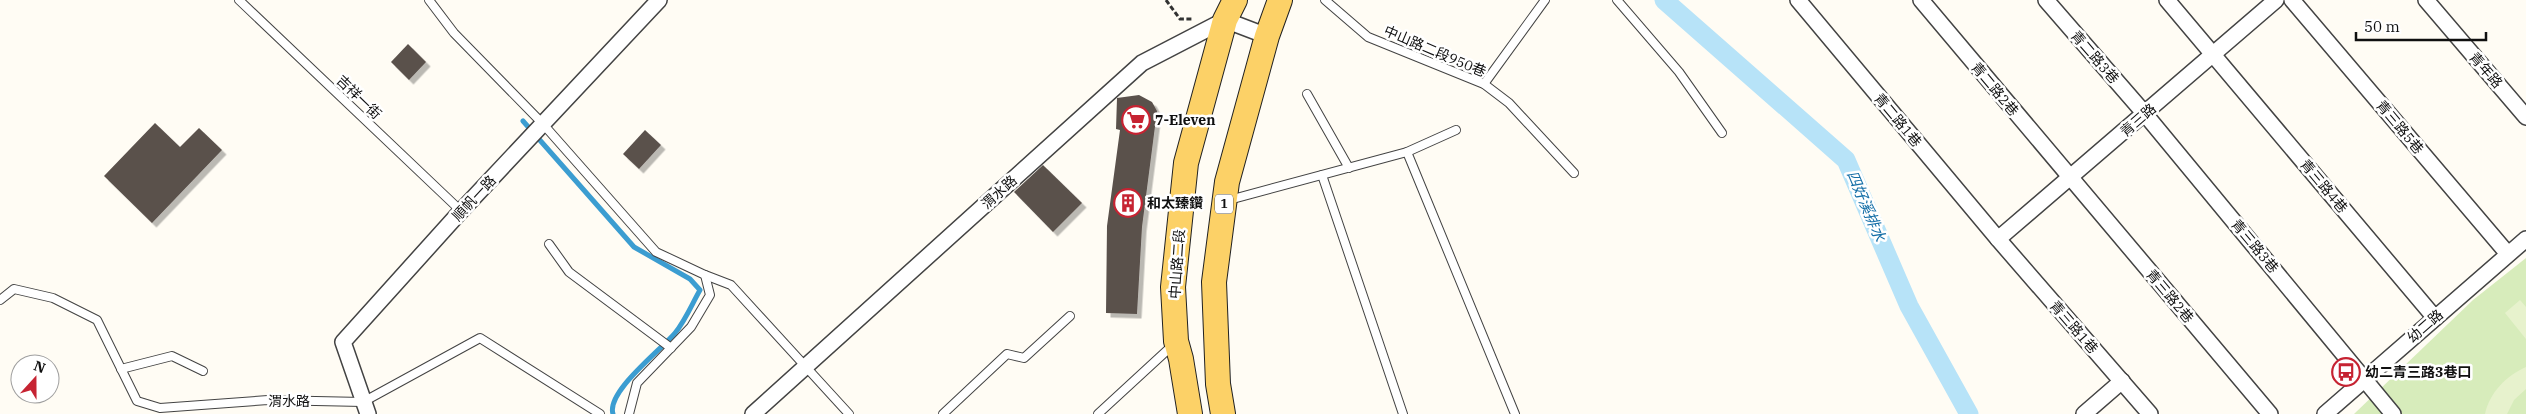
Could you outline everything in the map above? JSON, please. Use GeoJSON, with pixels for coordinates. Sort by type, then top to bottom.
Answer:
{"type":"FeatureCollection","features":[{"type":"Feature","properties":{"kind":"main road","name":"1"},"geometry":{"type":"LineString","coordinates":[[1223,414],[1218,384],[1214,282],[1227,182],[1267,36],[1280,0]]}},
{"type":"Feature","properties":{"kind":"main road","name":"中山路二段"},"geometry":{"type":"LineString","coordinates":[[1190,414],[1181,359],[1176,341],[1172,287],[1186,163],[1230,10]]}},
{"type":"Feature","properties":{"kind":"street","name":"順帆一路"},"geometry":{"type":"LineString","coordinates":[[365,408],[343,342],[461,211],[659,0]]}},
{"type":"Feature","properties":{"kind":"street","name":"青二路1巷"},"geometry":{"type":"LineString","coordinates":[[1798,0],[1998,240]]}},
{"type":"Feature","properties":{"kind":"street","name":"青二路2巷"},"geometry":{"type":"LineString","coordinates":[[1921,0],[2070,178]]}},
{"type":"Feature","properties":{"kind":"street","name":"青二路3巷"},"geometry":{"type":"LineString","coordinates":[[2046,0],[2145,114]]}},
{"type":"Feature","properties":{"kind":"street","name":"青三路4巷"},"geometry":{"type":"LineString","coordinates":[[2167,0],[2435,318]]}},
{"type":"Feature","properties":{"kind":"street","name":"青三路"},"geometry":{"type":"LineString","coordinates":[[1998,240],[2276,0]]}},
{"type":"Feature","properties":{"kind":"street","name":"青三路5巷"},"geometry":{"type":"LineString","coordinates":[[2292,0],[2508,254]]}},
{"type":"Feature","properties":{"kind":"street","name":"青年路"},"geometry":{"type":"LineString","coordinates":[[2426,0],[2526,117]]}},
{"type":"Feature","properties":{"kind":"street"},"geometry":{"type":"LineString","coordinates":[[1230,10],[1267,36]]}},
{"type":"Feature","properties":{"kind":"street","name":"渭水路"},"geometry":{"type":"LineString","coordinates":[[753,414],[1142,63],[1230,10]]}},
{"type":"Feature","properties":{"kind":"street","name":"青三路3巷"},"geometry":{"type":"LineString","coordinates":[[2145,114],[2393,414]]}},
{"type":"Feature","properties":{"kind":"street","name":"青三路2巷"},"geometry":{"type":"LineString","coordinates":[[2070,178],[2270,414]]}},
{"type":"Feature","properties":{"kind":"street","name":"幼二路"},"geometry":{"type":"LineString","coordinates":[[2325,414],[2526,239]]}},
{"type":"Feature","properties":{"kind":"street","name":"青三路1巷"},"geometry":{"type":"LineString","coordinates":[[1998,240],[2150,414]]}},
{"type":"Feature","properties":{"kind":"street"},"geometry":{"type":"LineString","coordinates":[[2084,414],[2122,381]]}},
{"type":"Feature","properties":{"kind":"lane","name":"吉祥一街"},"geometry":{"type":"LineString","coordinates":[[239,0],[461,211]]}},
{"type":"Feature","properties":{"kind":"lane"},"geometry":{"type":"LineString","coordinates":[[429,0],[454,33],[543,124],[656,252],[731,285],[849,414]]}},
{"type":"Feature","properties":{"kind":"lane","name":"中山路二段950巷"},"geometry":{"type":"LineString","coordinates":[[1325,0],[1368,37],[1484,84],[1508,103],[1574,174]]}},
{"type":"Feature","properties":{"kind":"lane"},"geometry":{"type":"LineString","coordinates":[[1484,84],[1545,0]]}},
{"type":"Feature","properties":{"kind":"lane"},"geometry":{"type":"LineString","coordinates":[[1617,0],[1679,72],[1722,133]]}},
{"type":"Feature","properties":{"kind":"lane"},"geometry":{"type":"LineString","coordinates":[[1307,94],[1349,168]]}},
{"type":"Feature","properties":{"kind":"lane"},"geometry":{"type":"LineString","coordinates":[[1225,201],[1407,152],[1456,130]]}},
{"type":"Feature","properties":{"kind":"lane"},"geometry":{"type":"LineString","coordinates":[[1407,152],[1515,414]]}},
{"type":"Feature","properties":{"kind":"lane"},"geometry":{"type":"LineString","coordinates":[[1322,175],[1403,414]]}},
{"type":"Feature","properties":{"kind":"lane"},"geometry":{"type":"LineString","coordinates":[[548,244],[569,272],[671,348]]}},
{"type":"Feature","properties":{"kind":"lane"},"geometry":{"type":"LineString","coordinates":[[629,414],[636,383],[691,327],[710,295],[705,275]]}},
{"type":"Feature","properties":{"kind":"lane","name":"渭水路"},"geometry":{"type":"LineString","coordinates":[[0,300],[14,289],[53,298],[97,320],[137,401],[160,408],[268,400],[365,408],[480,338],[600,414]]}},
{"type":"Feature","properties":{"kind":"lane"},"geometry":{"type":"LineString","coordinates":[[943,414],[1007,354],[1024,358],[1070,316]]}},
{"type":"Feature","properties":{"kind":"lane"},"geometry":{"type":"LineString","coordinates":[[1098,414],[1176,341]]}},
{"type":"Feature","properties":{"kind":"lane"},"geometry":{"type":"LineString","coordinates":[[121,369],[172,356],[203,371]]}},
{"type":"Feature","properties":{"kind":"path"},"geometry":{"type":"LineString","coordinates":[[1166,0],[1180,19],[1230,10]]}},
{"type":"Feature","properties":{"kind":"green space"},"geometry":{"type":"Polygon","coordinates":[[[2526,258],[2526,414],[2354,414],[2473,300],[2526,258]]]}},
{"type":"Feature","properties":{"kind":"green space"},"geometry":{"type":"Polygon","coordinates":[[[2520,300],[2526,307],[2526,339],[2505,313],[2520,300]]]}},
{"type":"Feature","properties":{"kind":"green space"},"geometry":{"type":"Polygon","coordinates":[[[2526,367],[2526,389],[2514,400],[2507,414],[2485,414],[2487,406],[2500,386],[2512,375],[2526,367]]]}},
{"type":"Feature","properties":{"kind":"building"},"geometry":{"type":"Polygon","coordinates":[[[408,44],[426,62],[409,80],[391,62],[408,44]]]}},
{"type":"Feature","properties":{"kind":"building","name":"和太臻鑽"},"geometry":{"type":"Polygon","coordinates":[[[1139,95],[1152,102],[1157,111],[1142,227],[1137,314],[1106,313],[1107,226],[1120,130],[1116,129],[1117,98],[1139,95]]]}},
{"type":"Feature","properties":{"kind":"building"},"geometry":{"type":"Polygon","coordinates":[[[155,123],[180,147],[199,128],[222,150],[152,223],[104,176],[155,123]]]}},
{"type":"Feature","properties":{"kind":"building"},"geometry":{"type":"Polygon","coordinates":[[[645,130],[661,145],[639,169],[623,154],[645,130]]]}},
{"type":"Feature","properties":{"kind":"building"},"geometry":{"type":"Polygon","coordinates":[[[1043,165],[1082,203],[1053,232],[1014,192],[1043,165]]]}},
{"type":"Feature","properties":{"kind":"waterway","name":"四好溪排水"},"geometry":{"type":"LineString","coordinates":[[1664,0],[1846,160],[1909,306],[1969,414]]}},
{"type":"Feature","properties":{"kind":"waterway"},"geometry":{"type":"LineString","coordinates":[[523,121],[634,247],[690,279],[700,290],[675,333],[626,383],[613,405],[613,414]]}},
{"type":"Feature","properties":{"kind":"place","name":"7-Eleven"},"geometry":{"type":"Point","coordinates":[1136,120]}},
{"type":"Feature","properties":{"kind":"place","name":"和太臻鑽"},"geometry":{"type":"Point","coordinates":[1128,203]}},
{"type":"Feature","properties":{"kind":"place","name":"幼二青三路3巷口"},"geometry":{"type":"Point","coordinates":[2346,372]}}]}
